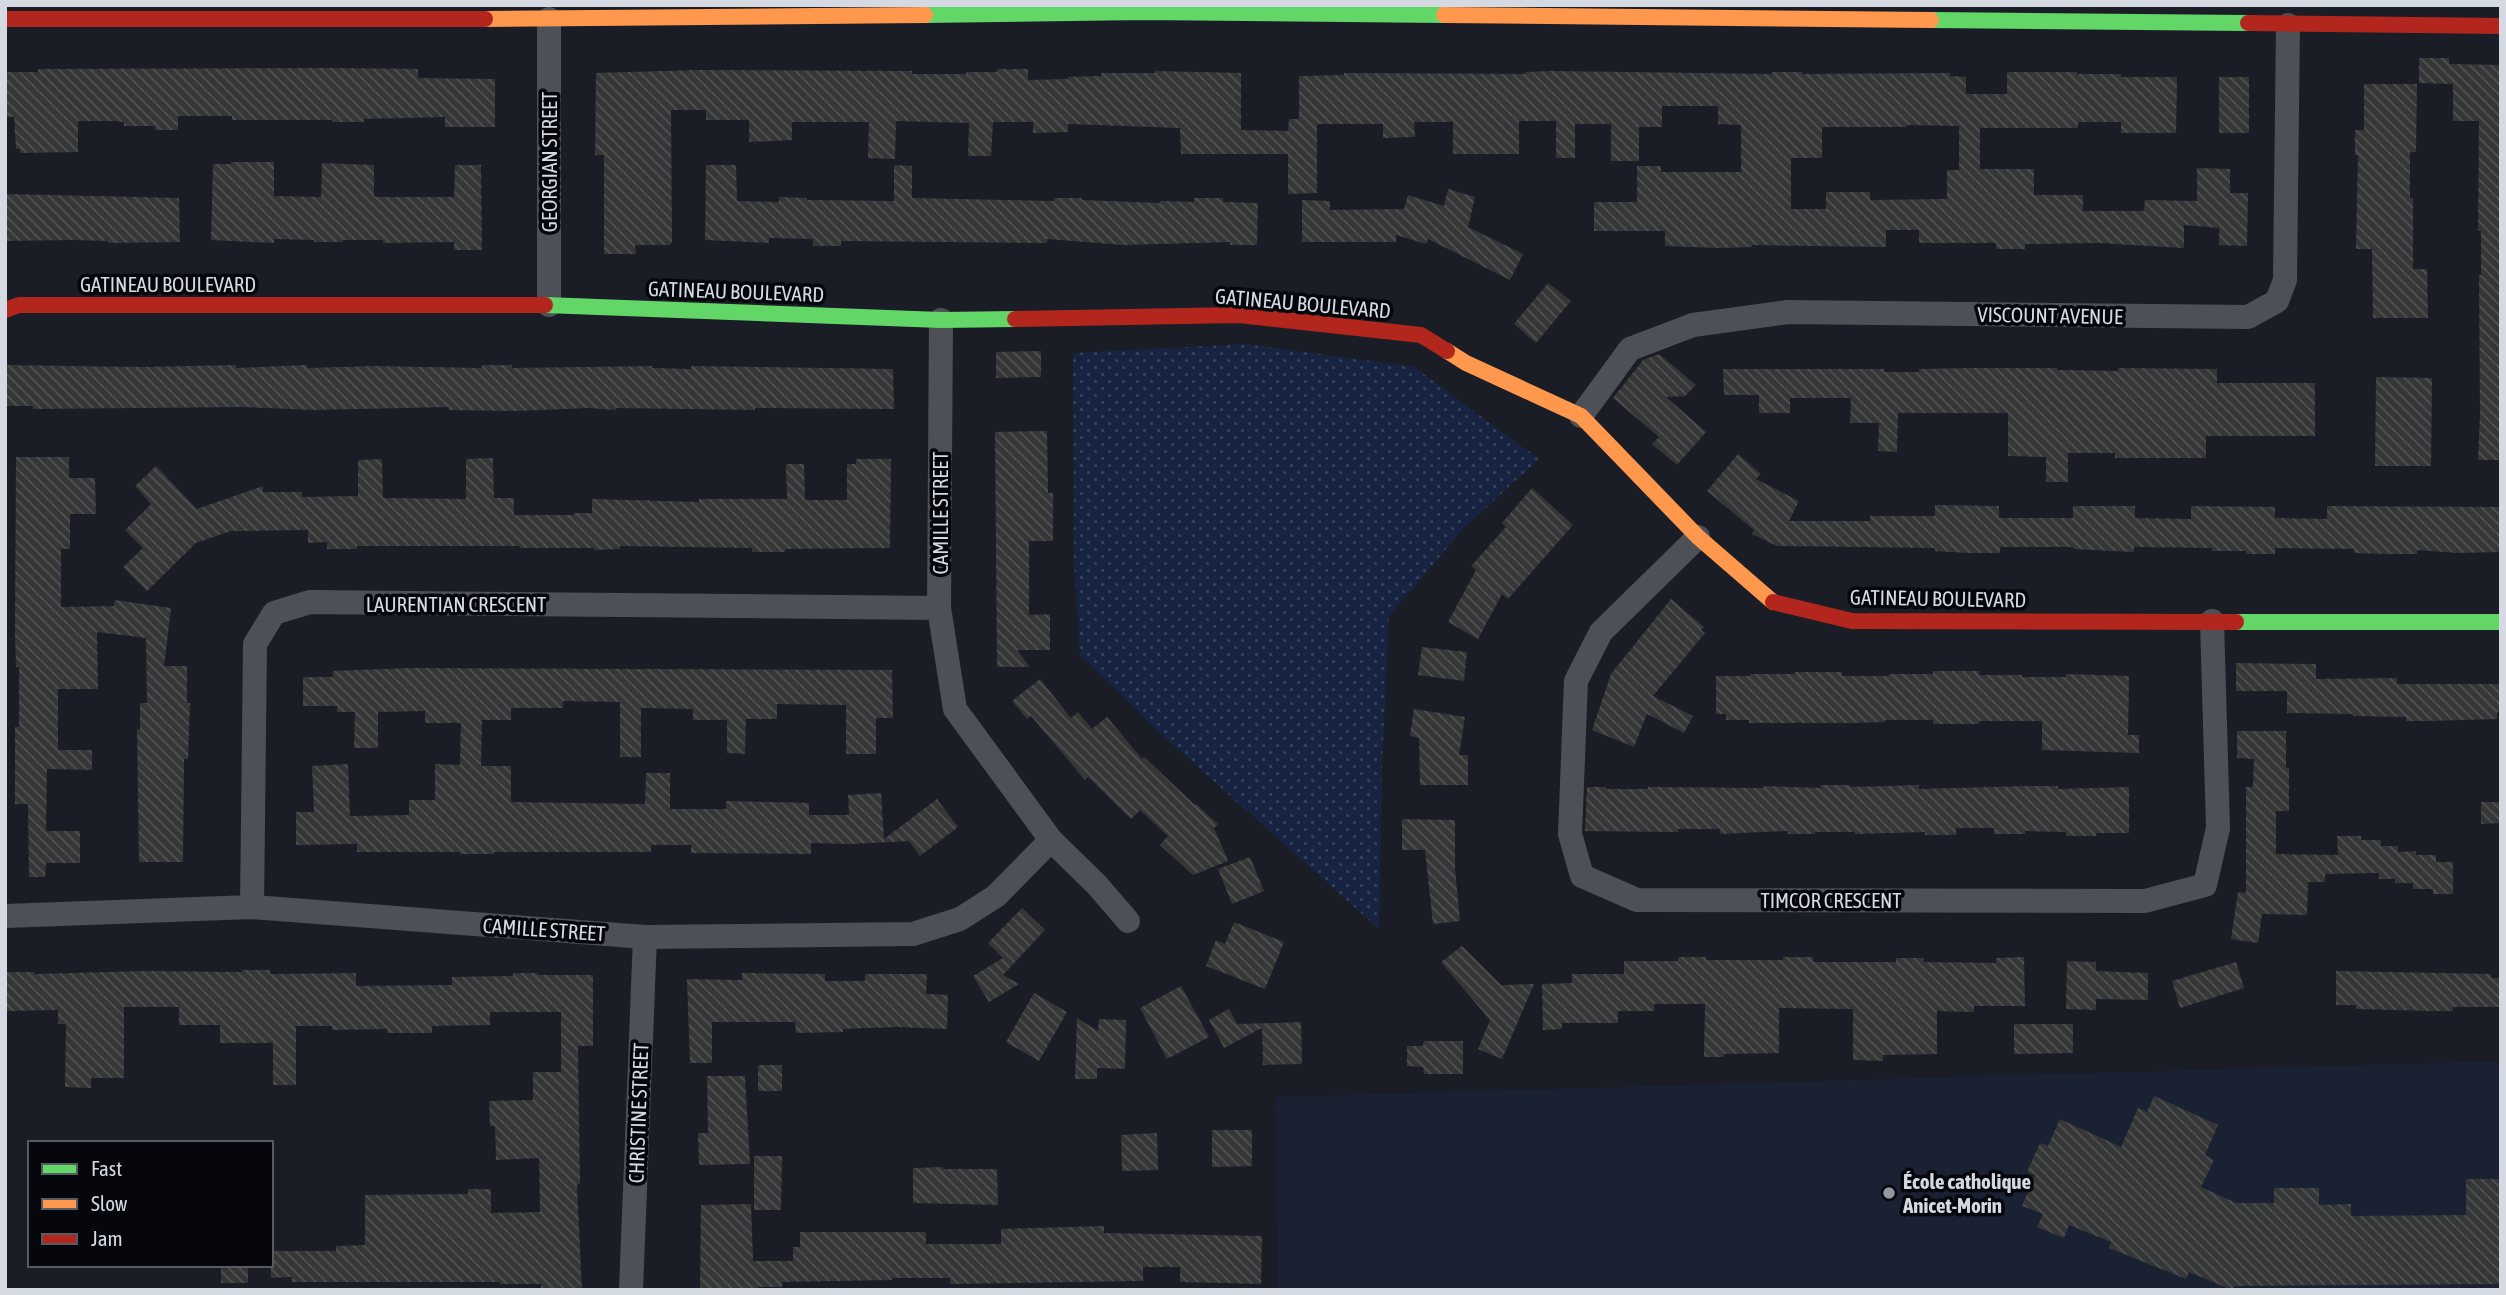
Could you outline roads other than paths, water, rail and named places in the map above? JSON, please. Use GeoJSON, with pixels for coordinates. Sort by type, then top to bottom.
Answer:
{"type":"FeatureCollection","features":[{"type":"Feature","properties":{"kind":"street"},"geometry":{"type":"LineString","coordinates":[[5,19],[314,12],[549,19],[1144,9],[2501,26]]}},
{"type":"Feature","properties":{"kind":"street","name":"GEORGIAN STREET"},"geometry":{"type":"LineString","coordinates":[[549,19],[549,305]]}},
{"type":"Feature","properties":{"kind":"street","name":"VISCOUNT AVENUE"},"geometry":{"type":"LineString","coordinates":[[1581,416],[1630,349],[1693,325],[1788,312],[2248,317],[2277,301],[2285,280],[2288,25]]}},
{"type":"Feature","properties":{"kind":"street","name":"GATINEAU BOULEVARD"},"geometry":{"type":"LineString","coordinates":[[5,310],[19,305],[549,305],[941,320],[1239,315],[1421,335],[1466,363],[1581,416],[1698,537],[1774,604],[1852,621],[2501,622]]}},
{"type":"Feature","properties":{"kind":"street","name":"CAMILLE STREET"},"geometry":{"type":"LineString","coordinates":[[941,320],[939,608],[954,709],[1051,840],[1097,885],[1128,921]]}},
{"type":"Feature","properties":{"kind":"street","name":"TIMCOR CRESCENT"},"geometry":{"type":"LineString","coordinates":[[1698,537],[1601,632],[1576,681],[1570,834],[1583,876],[1637,900],[2145,901],[2205,885],[2218,828],[2212,621]]}},
{"type":"Feature","properties":{"kind":"street","name":"LAURENTIAN CRESCENT"},"geometry":{"type":"LineString","coordinates":[[252,907],[255,644],[274,613],[310,602],[939,608]]}},
{"type":"Feature","properties":{"kind":"street","name":"CAMILLE STREET"},"geometry":{"type":"LineString","coordinates":[[5,916],[252,907],[645,937],[914,934],[960,919],[996,896],[1051,840]]}},
{"type":"Feature","properties":{"kind":"street","name":"CHRISTINE STREET"},"geometry":{"type":"LineString","coordinates":[[631,1290],[645,937]]}},
{"type":"Feature","properties":{"kind":"place","name":"École catholique Anicet-Morin"},"geometry":{"type":"Point","coordinates":[1889,1193]}}]}
